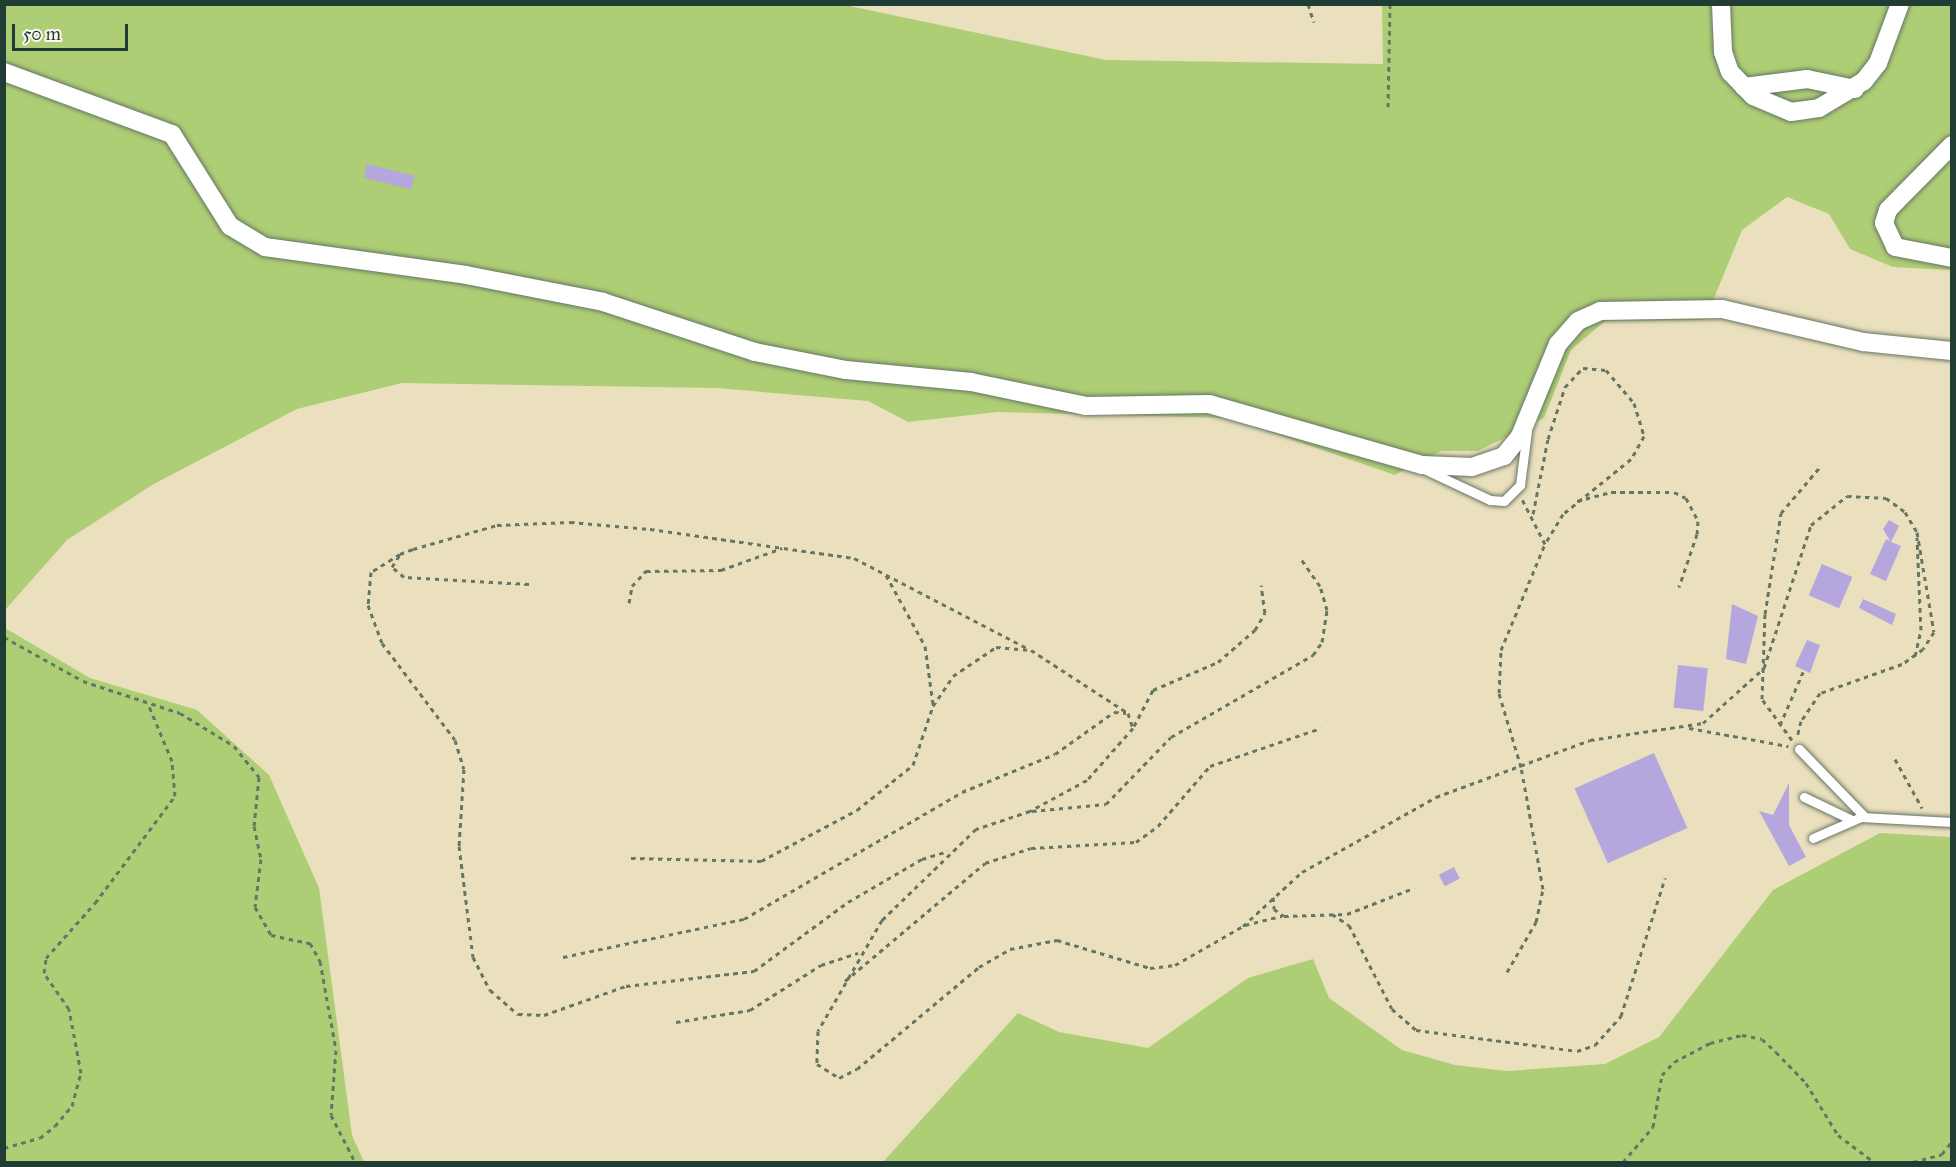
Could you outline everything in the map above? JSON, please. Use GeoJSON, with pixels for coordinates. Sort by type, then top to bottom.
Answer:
{"type":"FeatureCollection","features":[{"type":"Feature","properties":{"kind":"street"},"geometry":{"type":"LineString","coordinates":[[1721,4],[1723,52],[1744,87],[1791,112],[1819,108],[1855,89],[1878,63],[1900,4]]}},
{"type":"Feature","properties":{"kind":"street"},"geometry":{"type":"LineString","coordinates":[[4,72],[172,134],[230,226],[265,247],[466,275],[603,302],[754,352],[839,369],[971,382],[1077,406],[1209,404],[1407,462],[1451,467],[1491,463],[1515,445],[1566,333],[1589,315],[1621,308],[1742,311],[1863,342],[1952,351]]}},
{"type":"Feature","properties":{"kind":"street"},"geometry":{"type":"LineString","coordinates":[[1744,87],[1807,80],[1855,89]]}},
{"type":"Feature","properties":{"kind":"street"},"geometry":{"type":"LineString","coordinates":[[1952,146],[1888,210],[1884,223],[1895,247],[1952,258]]}},
{"type":"Feature","properties":{"kind":"lane"},"geometry":{"type":"LineString","coordinates":[[1407,462],[1490,500],[1504,501],[1517,492],[1530,411]]}},
{"type":"Feature","properties":{"kind":"lane"},"geometry":{"type":"LineString","coordinates":[[1799,749],[1864,816]]}},
{"type":"Feature","properties":{"kind":"lane"},"geometry":{"type":"LineString","coordinates":[[1804,797],[1838,818],[1853,820]]}},
{"type":"Feature","properties":{"kind":"lane"},"geometry":{"type":"LineString","coordinates":[[1813,838],[1864,816],[1952,822]]}},
{"type":"Feature","properties":{"kind":"path"},"geometry":{"type":"LineString","coordinates":[[1308,4],[1314,22]]}},
{"type":"Feature","properties":{"kind":"path"},"geometry":{"type":"LineString","coordinates":[[1388,107],[1390,4]]}},
{"type":"Feature","properties":{"kind":"path"},"geometry":{"type":"LineString","coordinates":[[1507,972],[1536,922],[1543,889],[1521,767],[1503,712],[1499,664],[1545,544],[1575,501],[1631,459],[1644,436],[1634,403],[1617,379],[1597,367],[1579,371],[1565,387],[1548,439],[1533,514]]}},
{"type":"Feature","properties":{"kind":"path"},"geometry":{"type":"LineString","coordinates":[[1799,749],[1766,707],[1760,674],[1781,513],[1819,468]]}},
{"type":"Feature","properties":{"kind":"path"},"geometry":{"type":"LineString","coordinates":[[1517,492],[1533,514],[1545,544]]}},
{"type":"Feature","properties":{"kind":"path"},"geometry":{"type":"LineString","coordinates":[[1575,501],[1611,492],[1674,492],[1686,498],[1698,521],[1697,534],[1678,587]]}},
{"type":"Feature","properties":{"kind":"path"},"geometry":{"type":"LineString","coordinates":[[1243,926],[1274,895],[1302,872],[1425,802],[1608,736],[1686,728],[1713,717],[1760,674],[1805,535],[1817,517],[1847,496],[1869,494],[1898,505],[1917,532],[1935,626],[1914,657],[1820,693],[1801,721],[1799,749]]}},
{"type":"Feature","properties":{"kind":"path"},"geometry":{"type":"LineString","coordinates":[[950,851],[922,859],[866,891],[754,971],[626,986],[544,1015],[518,1014],[490,990],[473,957],[459,846],[465,780],[455,740],[382,643],[368,605],[371,572],[400,554],[475,530],[531,522],[650,529],[854,558],[1031,651],[1128,713],[1133,728]]}},
{"type":"Feature","properties":{"kind":"path"},"geometry":{"type":"LineString","coordinates":[[1914,657],[1921,630],[1917,532]]}},
{"type":"Feature","properties":{"kind":"path"},"geometry":{"type":"LineString","coordinates":[[629,603],[632,586],[646,571],[721,570],[784,548]]}},
{"type":"Feature","properties":{"kind":"path"},"geometry":{"type":"LineString","coordinates":[[400,554],[392,567],[404,577],[529,584]]}},
{"type":"Feature","properties":{"kind":"path"},"geometry":{"type":"LineString","coordinates":[[1301,559],[1320,586],[1327,609],[1322,642],[1313,655],[1295,670],[1172,737],[1106,804],[1030,811],[988,823],[950,851],[903,896],[858,953],[814,1050],[820,1068],[839,1078],[857,1069],[979,967],[1010,949],[1057,940],[1164,968],[1243,926],[1284,916],[1359,912],[1414,888]]}},
{"type":"Feature","properties":{"kind":"path"},"geometry":{"type":"LineString","coordinates":[[885,573],[925,646],[933,706]]}},
{"type":"Feature","properties":{"kind":"path"},"geometry":{"type":"LineString","coordinates":[[1030,811],[1087,780],[1133,728],[1153,690],[1218,662],[1255,630],[1265,613],[1261,585]]}},
{"type":"Feature","properties":{"kind":"path"},"geometry":{"type":"LineString","coordinates":[[4,637],[83,681],[149,706],[180,713],[234,746],[259,777],[254,826],[261,859],[255,907],[271,935],[310,943],[320,961],[336,1050],[331,1115],[355,1162]]}},
{"type":"Feature","properties":{"kind":"path"},"geometry":{"type":"LineString","coordinates":[[631,858],[750,863],[771,857],[857,810],[909,769],[933,706],[953,676],[978,655],[996,647],[1031,651]]}},
{"type":"Feature","properties":{"kind":"path"},"geometry":{"type":"LineString","coordinates":[[1780,726],[1803,672]]}},
{"type":"Feature","properties":{"kind":"path"},"geometry":{"type":"LineString","coordinates":[[4,1148],[40,1138],[55,1126],[72,1106],[81,1073],[69,1009],[44,973],[46,958],[95,903],[175,796],[172,760],[149,706]]}},
{"type":"Feature","properties":{"kind":"path"},"geometry":{"type":"LineString","coordinates":[[563,957],[744,919],[962,792],[1055,754],[1114,712],[1128,713]]}},
{"type":"Feature","properties":{"kind":"path"},"geometry":{"type":"LineString","coordinates":[[843,982],[985,863],[1030,848],[1136,842],[1158,826],[1210,766],[1321,728]]}},
{"type":"Feature","properties":{"kind":"path"},"geometry":{"type":"LineString","coordinates":[[1686,728],[1799,749]]}},
{"type":"Feature","properties":{"kind":"path"},"geometry":{"type":"LineString","coordinates":[[1895,759],[1906,786],[1933,821]]}},
{"type":"Feature","properties":{"kind":"path"},"geometry":{"type":"LineString","coordinates":[[1332,914],[1349,925],[1392,1009],[1416,1030],[1577,1051],[1610,1032],[1629,1002],[1665,878]]}},
{"type":"Feature","properties":{"kind":"path"},"geometry":{"type":"LineString","coordinates":[[1274,895],[1274,909],[1284,916]]}},
{"type":"Feature","properties":{"kind":"path"},"geometry":{"type":"LineString","coordinates":[[676,1022],[750,1010],[821,964],[858,953]]}},
{"type":"Feature","properties":{"kind":"path"},"geometry":{"type":"LineString","coordinates":[[1623,1162],[1653,1126],[1662,1075],[1674,1062],[1710,1043],[1742,1035],[1762,1039],[1776,1052],[1806,1083],[1838,1135],[1874,1162]]}},
{"type":"Feature","properties":{"kind":"path"},"geometry":{"type":"LineString","coordinates":[[1913,1162],[1942,1154],[1952,1141]]}},
{"type":"Feature","properties":{"kind":"green space"},"geometry":{"type":"Polygon","coordinates":[[[840,4],[1106,60],[1383,64],[1382,5],[1951,5],[1951,270],[1893,267],[1850,249],[1829,214],[1787,197],[1742,230],[1705,320],[1605,321],[1571,350],[1544,418],[1478,451],[1441,451],[1395,475],[1229,418],[997,412],[908,422],[868,401],[716,388],[402,383],[297,409],[152,485],[67,540],[5,610],[5,5],[840,4]]]}},
{"type":"Feature","properties":{"kind":"green space"},"geometry":{"type":"Polygon","coordinates":[[[5,628],[90,678],[197,710],[269,775],[319,888],[352,1135],[364,1162],[5,1162],[5,628]]]}},
{"type":"Feature","properties":{"kind":"green space"},"geometry":{"type":"Polygon","coordinates":[[[1880,833],[1951,837],[1951,1162],[883,1162],[1018,1013],[1059,1032],[1148,1048],[1248,978],[1313,959],[1329,998],[1402,1050],[1455,1065],[1507,1071],[1605,1064],[1659,1037],[1773,890],[1880,833]]]}},
{"type":"Feature","properties":{"kind":"building"},"geometry":{"type":"Polygon","coordinates":[[[367,164],[415,176],[411,189],[364,178],[367,164]]]}},
{"type":"Feature","properties":{"kind":"building"},"geometry":{"type":"Polygon","coordinates":[[[1889,520],[1899,526],[1891,542],[1901,546],[1886,581],[1870,574],[1886,539],[1890,541],[1883,529],[1889,520]]]}},
{"type":"Feature","properties":{"kind":"building"},"geometry":{"type":"Polygon","coordinates":[[[1822,564],[1852,577],[1839,608],[1809,595],[1822,564]]]}},
{"type":"Feature","properties":{"kind":"building"},"geometry":{"type":"Polygon","coordinates":[[[1863,599],[1896,614],[1892,625],[1859,608],[1863,599]]]}},
{"type":"Feature","properties":{"kind":"building"},"geometry":{"type":"Polygon","coordinates":[[[1732,604],[1758,616],[1746,664],[1726,659],[1732,604]]]}},
{"type":"Feature","properties":{"kind":"building"},"geometry":{"type":"Polygon","coordinates":[[[1807,640],[1820,645],[1810,673],[1795,666],[1807,640]]]}},
{"type":"Feature","properties":{"kind":"building"},"geometry":{"type":"Polygon","coordinates":[[[1678,665],[1708,668],[1703,711],[1674,708],[1678,665]]]}},
{"type":"Feature","properties":{"kind":"building"},"geometry":{"type":"Polygon","coordinates":[[[1654,753],[1687,828],[1608,863],[1575,788],[1654,753]]]}},
{"type":"Feature","properties":{"kind":"building"},"geometry":{"type":"Polygon","coordinates":[[[1789,783],[1789,825],[1806,857],[1789,866],[1759,811],[1773,815],[1789,783]]]}},
{"type":"Feature","properties":{"kind":"building"},"geometry":{"type":"Polygon","coordinates":[[[1454,867],[1460,879],[1445,886],[1439,875],[1454,867]]]}}]}
